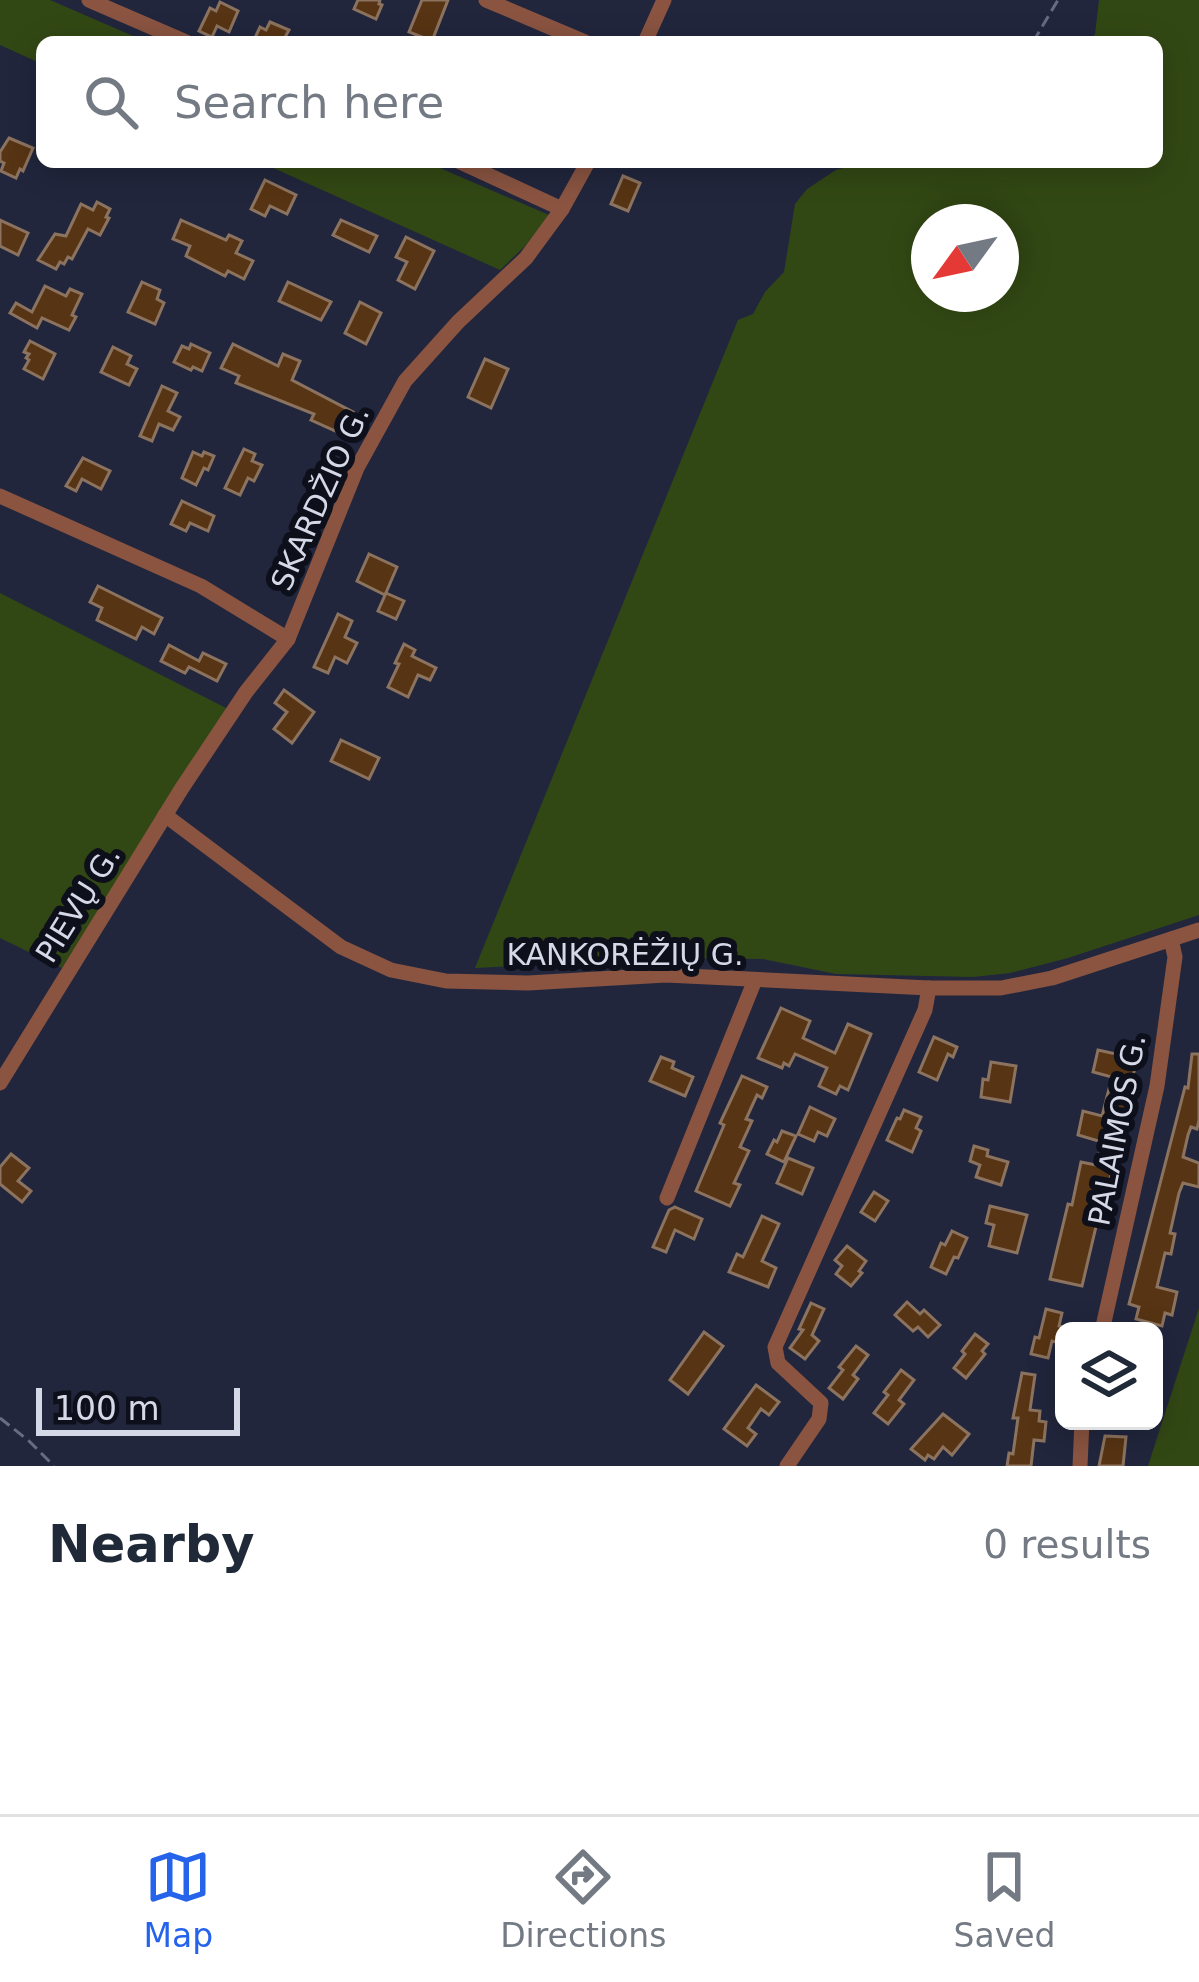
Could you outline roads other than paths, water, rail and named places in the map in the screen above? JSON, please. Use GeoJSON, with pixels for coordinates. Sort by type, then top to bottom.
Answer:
{"type":"FeatureCollection","features":[{"type":"Feature","properties":{"kind":"street"},"geometry":{"type":"LineString","coordinates":[[89,0],[171,36]]}},
{"type":"Feature","properties":{"kind":"street"},"geometry":{"type":"LineString","coordinates":[[486,0],[571,36]]}},
{"type":"Feature","properties":{"kind":"street"},"geometry":{"type":"LineString","coordinates":[[648,36],[664,0]]}},
{"type":"Feature","properties":{"kind":"street"},"geometry":{"type":"LineString","coordinates":[[473,168],[562,209]]}},
{"type":"Feature","properties":{"kind":"street","name":"SKARDŽIO G."},"geometry":{"type":"LineString","coordinates":[[165,815],[246,692],[288,639],[357,468],[405,381],[526,258],[585,168]]}},
{"type":"Feature","properties":{"kind":"street"},"geometry":{"type":"LineString","coordinates":[[0,496],[201,586],[288,639]]}},
{"type":"Feature","properties":{"kind":"street","name":"KANKORĖŽIŲ G."},"geometry":{"type":"LineString","coordinates":[[165,815],[341,947],[391,970],[446,981],[528,983],[666,975],[973,989],[1025,985],[1199,931]]}},
{"type":"Feature","properties":{"kind":"street","name":"PIEVŲ G."},"geometry":{"type":"LineString","coordinates":[[0,1084],[165,815]]}},
{"type":"Feature","properties":{"kind":"street","name":"PALAIMOS G."},"geometry":{"type":"LineString","coordinates":[[1104,1322],[1157,1086],[1175,957],[1171,939]]}},
{"type":"Feature","properties":{"kind":"street"},"geometry":{"type":"LineString","coordinates":[[667,1198],[755,980]]}},
{"type":"Feature","properties":{"kind":"street"},"geometry":{"type":"LineString","coordinates":[[787,1466],[819,1419],[821,1403],[778,1363],[775,1346],[925,1010],[928,988]]}},
{"type":"Feature","properties":{"kind":"street"},"geometry":{"type":"LineString","coordinates":[[1080,1466],[1082,1430]]}}]}
